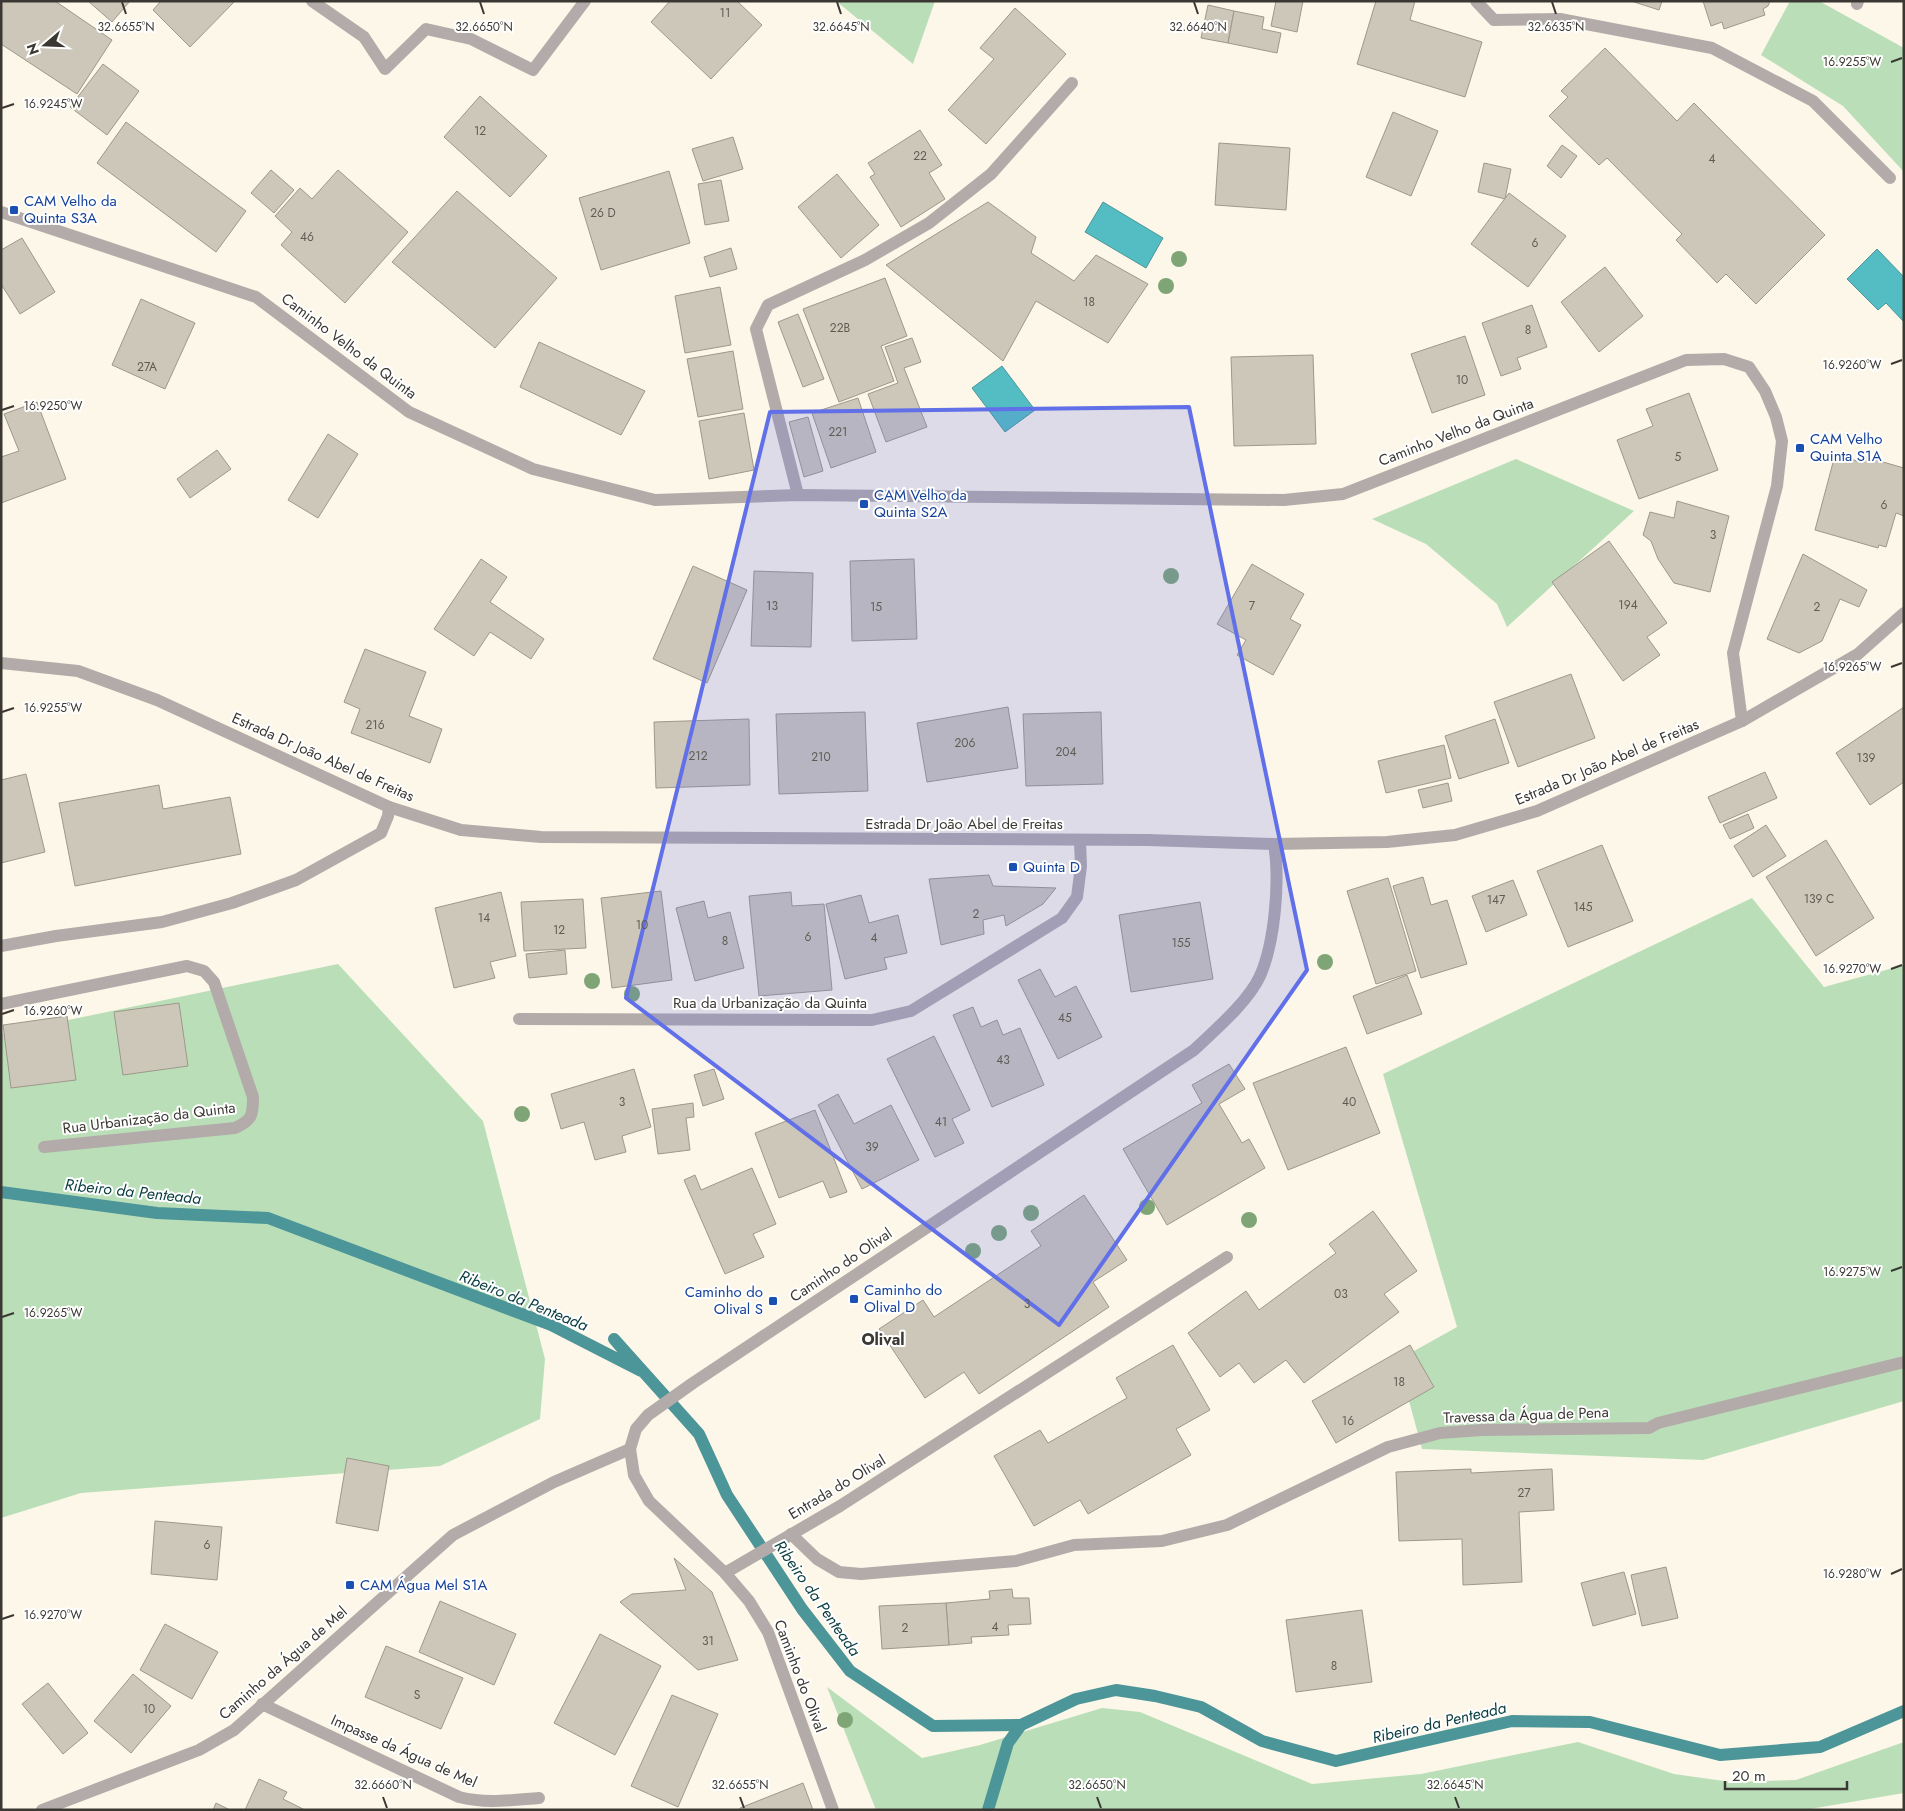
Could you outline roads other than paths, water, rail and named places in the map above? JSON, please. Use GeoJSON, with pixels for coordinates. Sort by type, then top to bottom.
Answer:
{"type":"FeatureCollection","features":[{"type":"Feature","properties":{"kind":"street"},"geometry":{"type":"LineString","coordinates":[[312,1],[364,37],[385,69],[426,29],[472,39],[534,70],[586,1]]}},
{"type":"Feature","properties":{"kind":"street"},"geometry":{"type":"LineString","coordinates":[[1476,1],[1494,20],[1560,19],[1712,48],[1813,101],[1890,178]]}},
{"type":"Feature","properties":{"kind":"street"},"geometry":{"type":"LineString","coordinates":[[798,495],[756,330],[768,306],[865,260],[929,223],[991,174],[1072,83]]}},
{"type":"Feature","properties":{"kind":"street","name":"Caminho Velho da Quinta"},"geometry":{"type":"LineString","coordinates":[[1,212],[256,297],[409,412],[533,469],[655,500],[798,495],[1284,500],[1343,494],[1686,360],[1724,360],[1749,367],[1765,391],[1776,417],[1782,441],[1777,486],[1733,653],[1742,721]]}},
{"type":"Feature","properties":{"kind":"street","name":"Estrada Dr João Abel de Freitas"},"geometry":{"type":"LineString","coordinates":[[1,663],[78,671],[157,700],[389,807],[460,830],[541,838],[1148,840],[1274,844],[1387,842],[1455,836],[1537,811],[1742,721],[1858,654],[1904,613]]}},
{"type":"Feature","properties":{"kind":"street"},"geometry":{"type":"LineString","coordinates":[[1,946],[56,936],[162,922],[232,903],[296,880],[381,833],[388,816],[389,807]]}},
{"type":"Feature","properties":{"kind":"street","name":"Rua da Urbanização da Quinta"},"geometry":{"type":"LineString","coordinates":[[519,1019],[872,1020],[911,1011],[1062,918],[1077,897],[1081,866],[1080,841]]}},
{"type":"Feature","properties":{"kind":"street","name":"Caminho do Olival"},"geometry":{"type":"LineString","coordinates":[[833,1810],[768,1632],[749,1601],[725,1573],[649,1501],[634,1475],[630,1449],[636,1429],[648,1415],[693,1383],[1194,1050],[1233,1013],[1260,976],[1271,934],[1276,889],[1278,868],[1274,844]]}},
{"type":"Feature","properties":{"kind":"street","name":"Rua Urbanização da Quinta"},"geometry":{"type":"LineString","coordinates":[[1,1004],[187,966],[204,970],[214,982],[253,1097],[253,1111],[248,1122],[234,1128],[44,1147]]}},
{"type":"Feature","properties":{"kind":"street","name":"Entrada do Olival"},"geometry":{"type":"LineString","coordinates":[[1162,1541],[1074,1544],[1016,1561],[861,1574],[839,1572],[817,1559],[791,1534],[840,1506],[1227,1257]]}},
{"type":"Feature","properties":{"kind":"street","name":"Travessa da Água de Pena"},"geometry":{"type":"LineString","coordinates":[[1162,1541],[1227,1525],[1388,1447],[1440,1433],[1482,1430],[1649,1428],[1658,1423],[1904,1362]]}},
{"type":"Feature","properties":{"kind":"street","name":"Caminho da Água de Mel"},"geometry":{"type":"LineString","coordinates":[[42,1810],[199,1750],[234,1730],[453,1535],[554,1482],[630,1449]]}},
{"type":"Feature","properties":{"kind":"street"},"geometry":{"type":"LineString","coordinates":[[725,1573],[791,1534]]}},
{"type":"Feature","properties":{"kind":"street","name":"Impasse da Água de Mel"},"geometry":{"type":"LineString","coordinates":[[262,1704],[459,1797],[475,1801],[539,1798]]}},
{"type":"Feature","properties":{"kind":"water"},"geometry":{"type":"Polygon","coordinates":[[[1103,202],[1163,238],[1146,268],[1085,232],[1103,202]]]}},
{"type":"Feature","properties":{"kind":"water"},"geometry":{"type":"Polygon","coordinates":[[[1877,249],[1904,277],[1904,322],[1886,303],[1878,310],[1847,279],[1877,249]]]}},
{"type":"Feature","properties":{"kind":"water"},"geometry":{"type":"Polygon","coordinates":[[[1002,366],[1035,410],[1005,432],[972,388],[1002,366]]]}},
{"type":"Feature","properties":{"kind":"waterway","name":"Ribeiro da Penteada"},"geometry":{"type":"LineString","coordinates":[[1,1192],[157,1213],[268,1218],[551,1325],[641,1371],[614,1339],[699,1434],[727,1495],[802,1609],[850,1671],[933,1726],[1021,1725],[1076,1699],[1116,1690],[1155,1696],[1201,1707],[1262,1741],[1336,1761],[1512,1721],[1590,1722],[1720,1755],[1820,1747],[1904,1711]]}},
{"type":"Feature","properties":{"kind":"waterway","name":"Ribeiro da Penteada"},"geometry":{"type":"LineString","coordinates":[[988,1810],[1008,1743],[1021,1725]]}},
{"type":"Feature","properties":{"kind":"place","name":"CAM Velho da Quinta S3A"},"geometry":{"type":"Point","coordinates":[14,210]}},
{"type":"Feature","properties":{"kind":"place","name":"CAM Velho Quinta S1A"},"geometry":{"type":"Point","coordinates":[1800,448]}},
{"type":"Feature","properties":{"kind":"place","name":"CAM Velho da Quinta S2A"},"geometry":{"type":"Point","coordinates":[864,504]}},
{"type":"Feature","properties":{"kind":"place","name":"Quinta D"},"geometry":{"type":"Point","coordinates":[1013,867]}},
{"type":"Feature","properties":{"kind":"place","name":"Caminho do Olival D"},"geometry":{"type":"Point","coordinates":[854,1299]}},
{"type":"Feature","properties":{"kind":"place","name":"Caminho do Olival S"},"geometry":{"type":"Point","coordinates":[773,1301]}},
{"type":"Feature","properties":{"kind":"place","name":"CAM Água Mel S1A"},"geometry":{"type":"Point","coordinates":[350,1585]}},
{"type":"Feature","properties":{"kind":"district","name":"Olival"},"geometry":{"type":"Point","coordinates":[883,1339]}}]}
